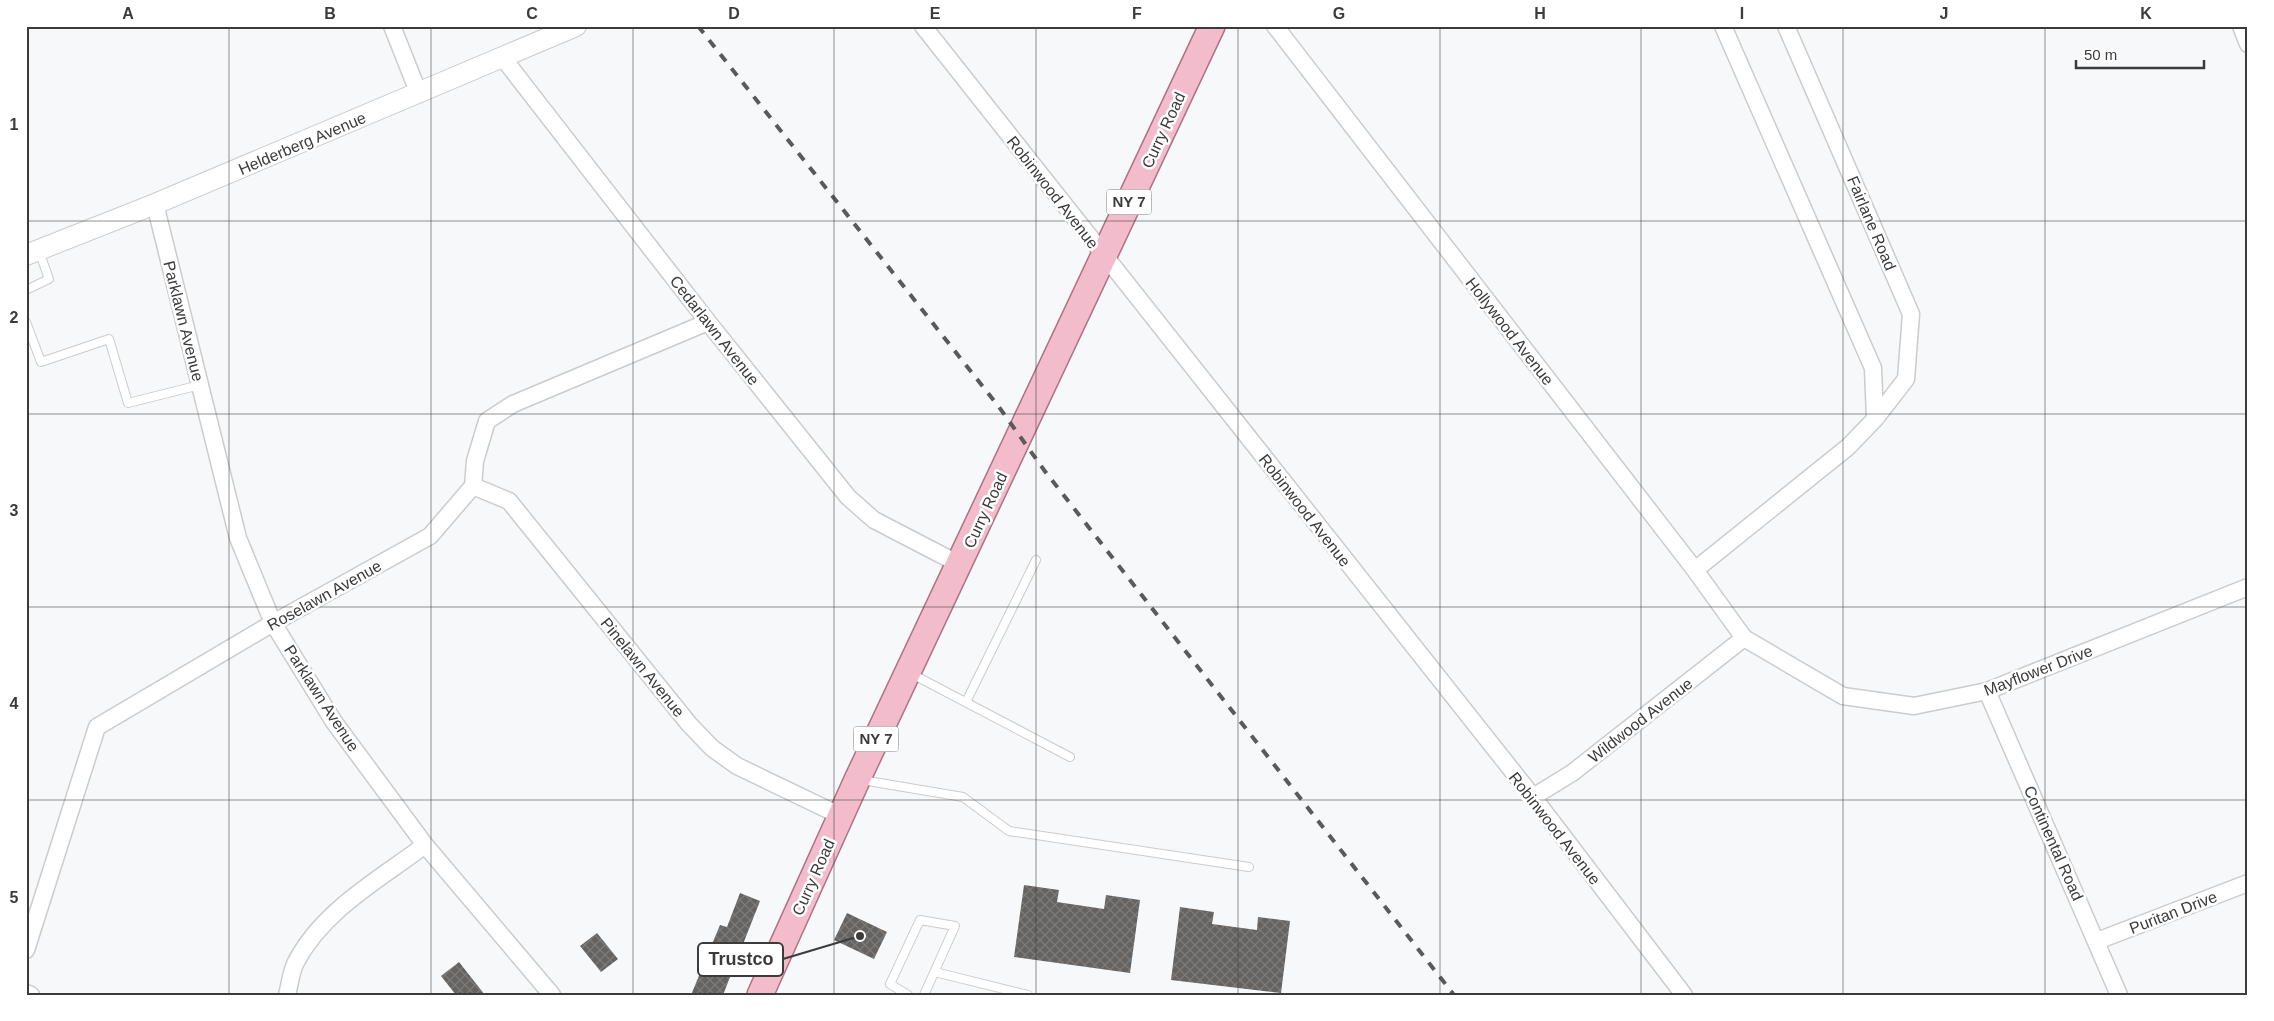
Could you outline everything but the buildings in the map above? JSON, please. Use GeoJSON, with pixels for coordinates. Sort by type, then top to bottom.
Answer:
{"type":"FeatureCollection","features":[{"type":"Feature","properties":{"kind":"main road","name":"Curry Road"},"geometry":{"type":"LineString","coordinates":[[760,995],[857,780],[1212,26]]}},
{"type":"Feature","properties":{"kind":"street"},"geometry":{"type":"LineString","coordinates":[[392,26],[419,94]]}},
{"type":"Feature","properties":{"kind":"street","name":"Helderberg Avenue"},"geometry":{"type":"LineString","coordinates":[[33,252],[155,204],[576,26]]}},
{"type":"Feature","properties":{"kind":"street","name":"Robinwood Avenue"},"geometry":{"type":"LineString","coordinates":[[923,26],[1533,797],[1684,995]]}},
{"type":"Feature","properties":{"kind":"street","name":"Hollywood Avenue"},"geometry":{"type":"LineString","coordinates":[[1275,26],[1695,570],[1744,638]]}},
{"type":"Feature","properties":{"kind":"street"},"geometry":{"type":"LineString","coordinates":[[1723,26],[1873,368],[1875,419]]}},
{"type":"Feature","properties":{"kind":"street","name":"Fairlane Road"},"geometry":{"type":"LineString","coordinates":[[1695,570],[1848,448],[1875,419],[1906,379],[1911,314],[1786,26]]}},
{"type":"Feature","properties":{"kind":"street","name":"Cedarlawn Avenue"},"geometry":{"type":"LineString","coordinates":[[503,58],[708,322],[848,497],[874,520],[959,564]]}},
{"type":"Feature","properties":{"kind":"street","name":"Parklawn Avenue"},"geometry":{"type":"LineString","coordinates":[[155,204],[238,538],[273,623],[334,722],[425,845],[552,995]]}},
{"type":"Feature","properties":{"kind":"street"},"geometry":{"type":"LineString","coordinates":[[473,486],[475,461],[487,421],[513,404],[708,322]]}},
{"type":"Feature","properties":{"kind":"street","name":"Roselawn Avenue"},"geometry":{"type":"LineString","coordinates":[[26,950],[97,727],[273,623],[430,536],[473,486]]}},
{"type":"Feature","properties":{"kind":"street","name":"Pinelawn Avenue"},"geometry":{"type":"LineString","coordinates":[[473,486],[509,501],[689,724],[712,748],[737,766],[841,816]]}},
{"type":"Feature","properties":{"kind":"street","name":"Mayflower Drive"},"geometry":{"type":"LineString","coordinates":[[1744,638],[1843,696],[1914,706],[1987,691],[2248,587]]}},
{"type":"Feature","properties":{"kind":"street","name":"Wildwood Avenue"},"geometry":{"type":"LineString","coordinates":[[1533,797],[1572,773],[1744,638]]}},
{"type":"Feature","properties":{"kind":"street","name":"Continental Road"},"geometry":{"type":"LineString","coordinates":[[1987,691],[2098,941],[2119,995]]}},
{"type":"Feature","properties":{"kind":"street"},"geometry":{"type":"LineString","coordinates":[[287,995],[295,963],[314,934],[337,910],[425,845]]}},
{"type":"Feature","properties":{"kind":"street","name":"Puritan Drive"},"geometry":{"type":"LineString","coordinates":[[2098,941],[2248,883]]}},
{"type":"Feature","properties":{"kind":"street"},"geometry":{"type":"LineString","coordinates":[[26,993],[31,995]]}},
{"type":"Feature","properties":{"kind":"lane"},"geometry":{"type":"LineString","coordinates":[[26,290],[49,279],[33,252]]}},
{"type":"Feature","properties":{"kind":"lane"},"geometry":{"type":"LineString","coordinates":[[26,322],[41,362],[109,339],[128,403],[200,385]]}},
{"type":"Feature","properties":{"kind":"lane"},"geometry":{"type":"LineString","coordinates":[[966,702],[1036,560]]}},
{"type":"Feature","properties":{"kind":"lane"},"geometry":{"type":"LineString","coordinates":[[908,672],[1070,757]]}},
{"type":"Feature","properties":{"kind":"lane"},"geometry":{"type":"LineString","coordinates":[[857,780],[963,797],[1009,831],[1250,868]]}},
{"type":"Feature","properties":{"kind":"lane"},"geometry":{"type":"LineString","coordinates":[[908,995],[890,984],[920,920],[955,926],[924,995]]}},
{"type":"Feature","properties":{"kind":"lane"},"geometry":{"type":"LineString","coordinates":[[935,972],[1028,995]]}},
{"type":"Feature","properties":{"kind":"railway"},"geometry":{"type":"LineString","coordinates":[[698,26],[999,407],[1044,470],[1454,995]]}},
{"type":"Feature","properties":{"kind":"place","name":"Trustco"},"geometry":{"type":"Point","coordinates":[860,936]}}]}
